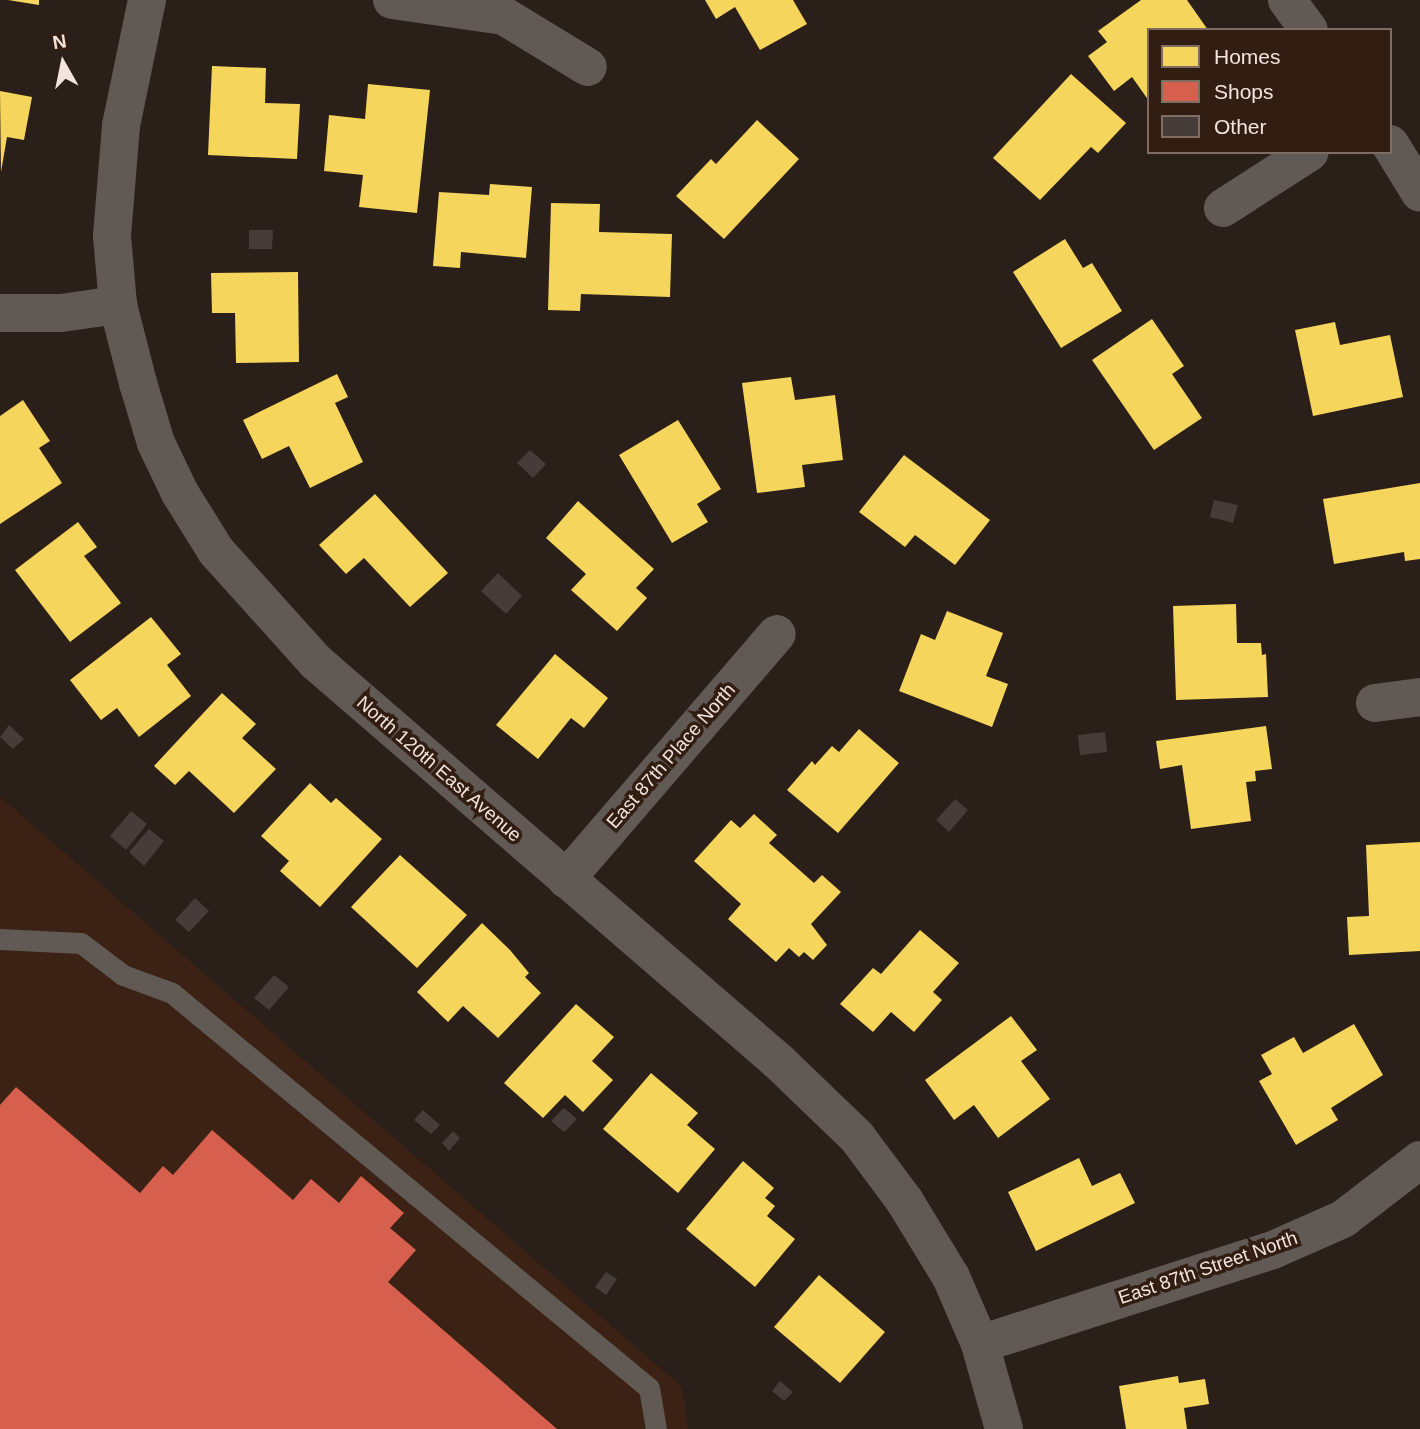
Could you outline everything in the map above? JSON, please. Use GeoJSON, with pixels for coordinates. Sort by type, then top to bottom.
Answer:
{"type":"FeatureCollection","features":[{"type":"Feature","properties":{"kind":"street","name":"North 120th East Avenue"},"geometry":{"type":"LineString","coordinates":[[147,0],[114,180],[112,236],[118,305],[156,443],[216,551],[316,662],[778,1061],[857,1137],[904,1200],[951,1278],[980,1344],[1004,1429]]}},
{"type":"Feature","properties":{"kind":"street"},"geometry":{"type":"LineString","coordinates":[[392,0],[504,16],[588,67]]}},
{"type":"Feature","properties":{"kind":"street"},"geometry":{"type":"LineString","coordinates":[[1287,0],[1308,28]]}},
{"type":"Feature","properties":{"kind":"street"},"geometry":{"type":"LineString","coordinates":[[1392,147],[1420,193]]}},
{"type":"Feature","properties":{"kind":"street"},"geometry":{"type":"LineString","coordinates":[[1223,208],[1307,154]]}},
{"type":"Feature","properties":{"kind":"street"},"geometry":{"type":"LineString","coordinates":[[0,313],[61,313],[118,305]]}},
{"type":"Feature","properties":{"kind":"street","name":"East 87th Place North"},"geometry":{"type":"LineString","coordinates":[[566,879],[777,634]]}},
{"type":"Feature","properties":{"kind":"street"},"geometry":{"type":"LineString","coordinates":[[1376,703],[1420,697]]}},
{"type":"Feature","properties":{"kind":"street","name":"East 87th Street North"},"geometry":{"type":"LineString","coordinates":[[980,1344],[1273,1250],[1343,1219],[1420,1160]]}},
{"type":"Feature","properties":{"kind":"lane"},"geometry":{"type":"LineString","coordinates":[[0,939],[81,943],[123,975],[172,993],[649,1388],[656,1429]]}},
{"type":"Feature","properties":{"kind":"shaded area"},"geometry":{"type":"Polygon","coordinates":[[[0,797],[682,1387],[688,1429],[0,1429],[0,797]]]}},
{"type":"Feature","properties":{"kind":"building: Homes"},"geometry":{"type":"Polygon","coordinates":[[[8,0],[39,0],[39,5],[8,0]]]}},
{"type":"Feature","properties":{"kind":"building: Homes"},"geometry":{"type":"Polygon","coordinates":[[[705,0],[793,0],[807,24],[760,50],[735,7],[716,19],[705,0]]]}},
{"type":"Feature","properties":{"kind":"building: Homes"},"geometry":{"type":"Polygon","coordinates":[[[1141,0],[1187,0],[1207,28],[1147,28],[1147,98],[1132,77],[1114,91],[1088,56],[1107,42],[1098,31],[1141,0]]]}},
{"type":"Feature","properties":{"kind":"building: Homes"},"geometry":{"type":"Polygon","coordinates":[[[212,66],[266,68],[265,103],[300,104],[297,159],[208,155],[212,66]]]}},
{"type":"Feature","properties":{"kind":"building: Homes"},"geometry":{"type":"Polygon","coordinates":[[[1071,74],[1126,123],[1098,153],[1091,147],[1040,200],[993,158],[1071,74]]]}},
{"type":"Feature","properties":{"kind":"building: Homes"},"geometry":{"type":"Polygon","coordinates":[[[368,84],[430,90],[417,213],[359,207],[363,175],[324,171],[329,115],[365,119],[368,84]]]}},
{"type":"Feature","properties":{"kind":"building: Homes"},"geometry":{"type":"Polygon","coordinates":[[[0,91],[32,97],[24,140],[7,137],[1,172],[0,91]]]}},
{"type":"Feature","properties":{"kind":"building: Homes"},"geometry":{"type":"Polygon","coordinates":[[[757,120],[799,159],[724,239],[676,196],[711,159],[716,164],[757,120]]]}},
{"type":"Feature","properties":{"kind":"building: Homes"},"geometry":{"type":"Polygon","coordinates":[[[490,184],[532,187],[526,258],[461,252],[460,268],[433,266],[439,192],[489,195],[490,184]]]}},
{"type":"Feature","properties":{"kind":"building: Homes"},"geometry":{"type":"Polygon","coordinates":[[[551,203],[600,204],[599,232],[672,234],[670,297],[581,294],[580,311],[548,310],[551,203]]]}},
{"type":"Feature","properties":{"kind":"building: Homes"},"geometry":{"type":"Polygon","coordinates":[[[1065,239],[1083,268],[1092,263],[1122,311],[1061,348],[1013,272],[1065,239]]]}},
{"type":"Feature","properties":{"kind":"building: Homes"},"geometry":{"type":"Polygon","coordinates":[[[298,272],[299,362],[236,363],[235,313],[212,313],[211,273],[298,272]]]}},
{"type":"Feature","properties":{"kind":"building: Homes"},"geometry":{"type":"Polygon","coordinates":[[[1152,319],[1184,366],[1172,374],[1202,418],[1154,450],[1092,360],[1152,319]]]}},
{"type":"Feature","properties":{"kind":"building: Homes"},"geometry":{"type":"Polygon","coordinates":[[[1335,322],[1340,345],[1390,335],[1403,397],[1313,416],[1295,330],[1335,322]]]}},
{"type":"Feature","properties":{"kind":"building: Homes"},"geometry":{"type":"Polygon","coordinates":[[[337,374],[348,397],[335,403],[363,462],[310,488],[289,446],[262,459],[243,420],[337,374]]]}},
{"type":"Feature","properties":{"kind":"building: Homes"},"geometry":{"type":"Polygon","coordinates":[[[791,377],[795,400],[835,395],[843,460],[802,465],[805,487],[757,493],[742,383],[791,377]]]}},
{"type":"Feature","properties":{"kind":"building: Homes"},"geometry":{"type":"Polygon","coordinates":[[[23,400],[50,441],[39,448],[62,483],[0,524],[0,416],[23,400]]]}},
{"type":"Feature","properties":{"kind":"building: Homes"},"geometry":{"type":"Polygon","coordinates":[[[678,420],[721,489],[697,504],[708,522],[672,543],[619,455],[678,420]]]}},
{"type":"Feature","properties":{"kind":"building: Homes"},"geometry":{"type":"Polygon","coordinates":[[[904,455],[990,520],[955,565],[915,535],[905,547],[859,512],[904,455]]]}},
{"type":"Feature","properties":{"kind":"building: Homes"},"geometry":{"type":"Polygon","coordinates":[[[1420,483],[1420,559],[1405,561],[1404,552],[1334,564],[1323,499],[1420,483]]]}},
{"type":"Feature","properties":{"kind":"building: Homes"},"geometry":{"type":"Polygon","coordinates":[[[375,494],[448,573],[410,607],[364,558],[346,574],[319,545],[375,494]]]}},
{"type":"Feature","properties":{"kind":"building: Homes"},"geometry":{"type":"Polygon","coordinates":[[[578,501],[654,569],[636,588],[647,598],[617,631],[571,590],[586,574],[546,538],[578,501]]]}},
{"type":"Feature","properties":{"kind":"building: Homes"},"geometry":{"type":"Polygon","coordinates":[[[78,522],[97,547],[84,556],[121,603],[70,642],[15,570],[78,522]]]}},
{"type":"Feature","properties":{"kind":"building: Homes"},"geometry":{"type":"Polygon","coordinates":[[[1236,604],[1237,643],[1261,643],[1262,655],[1266,654],[1268,697],[1176,700],[1173,606],[1236,604]]]}},
{"type":"Feature","properties":{"kind":"building: Homes"},"geometry":{"type":"Polygon","coordinates":[[[947,611],[1003,633],[986,676],[1008,684],[992,727],[899,691],[921,634],[935,640],[947,611]]]}},
{"type":"Feature","properties":{"kind":"building: Homes"},"geometry":{"type":"Polygon","coordinates":[[[151,617],[181,654],[167,665],[191,696],[139,737],[117,708],[101,720],[70,680],[151,617]]]}},
{"type":"Feature","properties":{"kind":"building: Homes"},"geometry":{"type":"Polygon","coordinates":[[[555,654],[608,698],[584,728],[571,718],[538,759],[496,725],[555,654]]]}},
{"type":"Feature","properties":{"kind":"building: Homes"},"geometry":{"type":"Polygon","coordinates":[[[222,693],[256,724],[242,738],[276,769],[234,813],[189,771],[175,785],[154,766],[222,693]]]}},
{"type":"Feature","properties":{"kind":"building: Homes"},"geometry":{"type":"Polygon","coordinates":[[[1266,726],[1272,769],[1255,771],[1256,781],[1246,782],[1251,821],[1191,829],[1182,765],[1160,769],[1156,741],[1266,726]]]}},
{"type":"Feature","properties":{"kind":"building: Homes"},"geometry":{"type":"Polygon","coordinates":[[[859,729],[899,763],[838,833],[787,790],[812,761],[815,765],[832,746],[839,752],[859,729]]]}},
{"type":"Feature","properties":{"kind":"building: Homes"},"geometry":{"type":"Polygon","coordinates":[[[310,783],[331,803],[336,798],[382,839],[320,907],[280,871],[289,861],[261,836],[310,783]]]}},
{"type":"Feature","properties":{"kind":"building: Homes"},"geometry":{"type":"Polygon","coordinates":[[[754,814],[777,835],[769,843],[814,883],[822,875],[841,892],[811,924],[827,945],[813,960],[804,952],[799,957],[789,948],[776,962],[728,919],[741,904],[694,861],[731,820],[740,828],[754,814]]]}},
{"type":"Feature","properties":{"kind":"building: Homes"},"geometry":{"type":"Polygon","coordinates":[[[1420,842],[1420,951],[1349,955],[1347,917],[1369,916],[1366,845],[1420,842]]]}},
{"type":"Feature","properties":{"kind":"building: Homes"},"geometry":{"type":"Polygon","coordinates":[[[400,855],[467,915],[417,968],[351,907],[400,855]]]}},
{"type":"Feature","properties":{"kind":"building: Homes"},"geometry":{"type":"Polygon","coordinates":[[[482,923],[510,950],[529,973],[525,977],[541,993],[498,1038],[463,1006],[448,1022],[417,992],[482,923]]]}},
{"type":"Feature","properties":{"kind":"building: Homes"},"geometry":{"type":"Polygon","coordinates":[[[920,930],[959,963],[933,992],[942,1000],[914,1032],[891,1012],[873,1032],[840,1004],[873,968],[881,974],[920,930]]]}},
{"type":"Feature","properties":{"kind":"building: Homes"},"geometry":{"type":"Polygon","coordinates":[[[576,1004],[614,1037],[592,1061],[613,1080],[583,1112],[565,1095],[543,1118],[504,1083],[576,1004]]]}},
{"type":"Feature","properties":{"kind":"building: Homes"},"geometry":{"type":"Polygon","coordinates":[[[1011,1016],[1037,1050],[1021,1061],[1050,1099],[998,1138],[974,1105],[954,1120],[925,1080],[1011,1016]]]}},
{"type":"Feature","properties":{"kind":"building: Homes"},"geometry":{"type":"Polygon","coordinates":[[[1354,1024],[1383,1075],[1331,1108],[1338,1120],[1296,1145],[1259,1081],[1272,1074],[1261,1055],[1294,1037],[1303,1053],[1354,1024]]]}},
{"type":"Feature","properties":{"kind":"building: Homes"},"geometry":{"type":"Polygon","coordinates":[[[651,1073],[698,1113],[687,1125],[715,1149],[678,1193],[603,1129],[651,1073]]]}},
{"type":"Feature","properties":{"kind":"building: Homes"},"geometry":{"type":"Polygon","coordinates":[[[1079,1158],[1092,1186],[1120,1173],[1135,1203],[1036,1251],[1008,1192],[1079,1158]]]}},
{"type":"Feature","properties":{"kind":"building: Homes"},"geometry":{"type":"Polygon","coordinates":[[[743,1161],[774,1188],[765,1198],[775,1206],[767,1216],[795,1239],[755,1287],[686,1229],[743,1161]]]}},
{"type":"Feature","properties":{"kind":"building: Homes"},"geometry":{"type":"Polygon","coordinates":[[[819,1275],[885,1332],[840,1383],[774,1327],[819,1275]]]}},
{"type":"Feature","properties":{"kind":"building: Homes"},"geometry":{"type":"Polygon","coordinates":[[[1178,1376],[1179,1383],[1205,1379],[1209,1404],[1184,1408],[1187,1429],[1126,1429],[1119,1386],[1178,1376]]]}},
{"type":"Feature","properties":{"kind":"building: Shops"},"geometry":{"type":"Polygon","coordinates":[[[16,1087],[140,1193],[163,1166],[173,1175],[212,1130],[293,1200],[311,1179],[339,1203],[361,1176],[404,1213],[390,1228],[416,1250],[388,1282],[557,1429],[0,1429],[0,1105],[16,1087]]]}},
{"type":"Feature","properties":{"kind":"building: Other"},"geometry":{"type":"Polygon","coordinates":[[[249,230],[273,230],[272,249],[249,249],[249,230]]]}},
{"type":"Feature","properties":{"kind":"building: Other"},"geometry":{"type":"Polygon","coordinates":[[[530,450],[546,464],[533,478],[517,463],[530,450]]]}},
{"type":"Feature","properties":{"kind":"building: Other"},"geometry":{"type":"Polygon","coordinates":[[[1214,500],[1238,505],[1233,523],[1210,517],[1214,500]]]}},
{"type":"Feature","properties":{"kind":"building: Other"},"geometry":{"type":"Polygon","coordinates":[[[498,573],[522,596],[506,614],[481,591],[498,573]]]}},
{"type":"Feature","properties":{"kind":"building: Other"},"geometry":{"type":"Polygon","coordinates":[[[9,725],[24,739],[13,749],[0,737],[9,725]]]}},
{"type":"Feature","properties":{"kind":"building: Other"},"geometry":{"type":"Polygon","coordinates":[[[1105,732],[1107,752],[1080,755],[1078,735],[1105,732]]]}},
{"type":"Feature","properties":{"kind":"building: Other"},"geometry":{"type":"Polygon","coordinates":[[[955,799],[968,810],[949,832],[936,820],[955,799]]]}},
{"type":"Feature","properties":{"kind":"building: Other"},"geometry":{"type":"Polygon","coordinates":[[[131,811],[147,824],[126,850],[110,836],[131,811]]]}},
{"type":"Feature","properties":{"kind":"building: Other"},"geometry":{"type":"Polygon","coordinates":[[[149,829],[164,841],[144,866],[129,852],[149,829]]]}},
{"type":"Feature","properties":{"kind":"building: Other"},"geometry":{"type":"Polygon","coordinates":[[[195,898],[209,911],[189,932],[175,920],[195,898]]]}},
{"type":"Feature","properties":{"kind":"building: Other"},"geometry":{"type":"Polygon","coordinates":[[[274,975],[289,987],[269,1010],[254,998],[274,975]]]}},
{"type":"Feature","properties":{"kind":"building: Other"},"geometry":{"type":"Polygon","coordinates":[[[564,1108],[577,1119],[564,1132],[551,1121],[564,1108]]]}},
{"type":"Feature","properties":{"kind":"building: Other"},"geometry":{"type":"Polygon","coordinates":[[[423,1110],[440,1125],[431,1134],[414,1120],[423,1110]]]}},
{"type":"Feature","properties":{"kind":"building: Other"},"geometry":{"type":"Polygon","coordinates":[[[453,1131],[460,1138],[449,1151],[442,1143],[453,1131]]]}},
{"type":"Feature","properties":{"kind":"building: Other"},"geometry":{"type":"Polygon","coordinates":[[[606,1272],[617,1279],[606,1295],[595,1287],[606,1272]]]}},
{"type":"Feature","properties":{"kind":"building: Other"},"geometry":{"type":"Polygon","coordinates":[[[780,1381],[793,1392],[784,1401],[772,1391],[780,1381]]]}}]}
